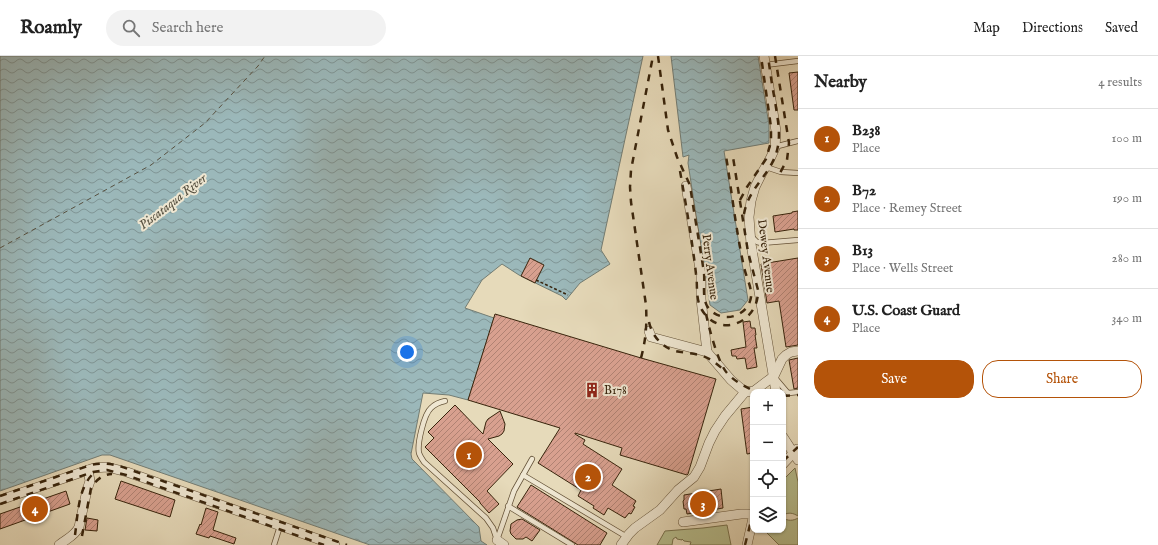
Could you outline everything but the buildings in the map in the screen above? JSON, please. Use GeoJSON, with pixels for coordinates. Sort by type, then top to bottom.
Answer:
{"type":"FeatureCollection","features":[{"type":"Feature","properties":{"kind":"street","name":"Dewey Avenue"},"geometry":{"type":"LineString","coordinates":[[765,61],[776,131],[775,148],[757,184],[751,201],[749,217],[751,244],[776,389]]}},
{"type":"Feature","properties":{"kind":"street","name":"Perry Avenue"},"geometry":{"type":"LineString","coordinates":[[686,186],[701,275],[707,352]]}},
{"type":"Feature","properties":{"kind":"street"},"geometry":{"type":"LineString","coordinates":[[649,331],[650,337],[707,352],[731,380],[745,392]]}},
{"type":"Feature","properties":{"kind":"street"},"geometry":{"type":"LineString","coordinates":[[621,545],[640,523],[660,510],[678,490],[694,477],[700,467],[715,431],[725,416],[745,392],[754,391],[774,376],[782,359],[792,352],[798,351]]}},
{"type":"Feature","properties":{"kind":"street"},"geometry":{"type":"LineString","coordinates":[[786,441],[796,454],[786,462]]}},
{"type":"Feature","properties":{"kind":"street"},"geometry":{"type":"LineString","coordinates":[[0,500],[88,470],[106,467],[127,472],[335,545]]}},
{"type":"Feature","properties":{"kind":"street"},"geometry":{"type":"LineString","coordinates":[[59,545],[74,535],[79,528],[90,481],[88,470]]}},
{"type":"Feature","properties":{"kind":"street"},"geometry":{"type":"LineString","coordinates":[[683,522],[750,514]]}},
{"type":"Feature","properties":{"kind":"street"},"geometry":{"type":"LineString","coordinates":[[747,545],[750,532]]}},
{"type":"Feature","properties":{"kind":"lane"},"geometry":{"type":"LineString","coordinates":[[765,61],[798,61]]}},
{"type":"Feature","properties":{"kind":"lane"},"geometry":{"type":"LineString","coordinates":[[775,148],[798,141]]}},
{"type":"Feature","properties":{"kind":"lane"},"geometry":{"type":"LineString","coordinates":[[766,167],[780,172],[798,173]]}},
{"type":"Feature","properties":{"kind":"lane"},"geometry":{"type":"LineString","coordinates":[[750,233],[754,240],[761,243],[798,240]]}},
{"type":"Feature","properties":{"kind":"lane"},"geometry":{"type":"LineString","coordinates":[[774,376],[787,392],[798,392]]}},
{"type":"Feature","properties":{"kind":"lane"},"geometry":{"type":"LineString","coordinates":[[445,401],[432,407],[427,413],[420,442],[420,456],[424,462],[486,518],[501,542]]}},
{"type":"Feature","properties":{"kind":"lane"},"geometry":{"type":"LineString","coordinates":[[501,542],[508,506],[514,491],[532,460]]}},
{"type":"Feature","properties":{"kind":"lane"},"geometry":{"type":"LineString","coordinates":[[523,475],[627,537]]}},
{"type":"Feature","properties":{"kind":"lane"},"geometry":{"type":"LineString","coordinates":[[508,506],[572,545]]}},
{"type":"Feature","properties":{"kind":"lane"},"geometry":{"type":"LineString","coordinates":[[274,545],[280,526]]}},
{"type":"Feature","properties":{"kind":"path"},"geometry":{"type":"LineString","coordinates":[[536,280],[568,294]]}},
{"type":"Feature","properties":{"kind":"green space"},"geometry":{"type":"Polygon","coordinates":[[[795,468],[798,482],[798,516],[791,513],[786,514],[786,477],[795,468]]]}},
{"type":"Feature","properties":{"kind":"green space"},"geometry":{"type":"Polygon","coordinates":[[[798,518],[798,545],[779,545],[767,533],[786,533],[786,520],[794,520],[798,518]]]}},
{"type":"Feature","properties":{"kind":"green space"},"geometry":{"type":"Polygon","coordinates":[[[727,525],[731,545],[690,545],[691,542],[677,539],[676,537],[673,539],[672,545],[657,545],[665,531],[727,525]]]}},
{"type":"Feature","properties":{"kind":"water","name":"Piscataqua River"},"geometry":{"type":"Polygon","coordinates":[[[0,56],[643,56],[601,250],[610,264],[580,283],[566,300],[562,296],[519,275],[502,264],[482,280],[465,308],[494,318],[468,400],[449,395],[423,393],[411,454],[412,459],[479,527],[481,541],[487,545],[370,545],[110,455],[102,455],[0,491],[0,56]]]}},
{"type":"Feature","properties":{"kind":"water"},"geometry":{"type":"Polygon","coordinates":[[[671,56],[758,56],[769,125],[769,143],[724,151],[748,300],[740,310],[721,313],[710,305],[688,163],[689,155],[683,157],[671,56]]]}},
{"type":"Feature","properties":{"kind":"ferry route"},"geometry":{"type":"LineString","coordinates":[[0,248],[151,165],[205,123],[258,66],[265,56]]}},
{"type":"Feature","properties":{"kind":"railway"},"geometry":{"type":"LineString","coordinates":[[641,358],[646,332],[646,305],[630,187],[631,170],[653,56]]}},
{"type":"Feature","properties":{"kind":"railway"},"geometry":{"type":"LineString","coordinates":[[658,56],[668,130],[677,157],[689,183],[691,192],[704,273],[705,302],[713,313],[730,317],[744,311],[750,302],[751,293],[739,240],[726,156]]}},
{"type":"Feature","properties":{"kind":"railway"},"geometry":{"type":"LineString","coordinates":[[740,200],[766,159],[771,142],[771,127],[761,56]]}},
{"type":"Feature","properties":{"kind":"railway"},"geometry":{"type":"LineString","coordinates":[[744,214],[749,199],[773,161],[778,146],[779,131],[768,56]]}},
{"type":"Feature","properties":{"kind":"railway"},"geometry":{"type":"LineString","coordinates":[[775,56],[789,143],[787,160],[780,173]]}},
{"type":"Feature","properties":{"kind":"railway"},"geometry":{"type":"LineString","coordinates":[[680,171],[691,235],[700,306],[709,319],[718,324],[727,325],[737,323],[752,311],[757,302],[758,290],[748,252],[733,157]]}},
{"type":"Feature","properties":{"kind":"railway"},"geometry":{"type":"LineString","coordinates":[[706,314],[720,362],[727,373],[750,389]]}},
{"type":"Feature","properties":{"kind":"railway"},"geometry":{"type":"LineString","coordinates":[[649,322],[652,332],[666,347],[675,351],[703,356],[724,370]]}},
{"type":"Feature","properties":{"kind":"railway"},"geometry":{"type":"LineString","coordinates":[[786,396],[798,395]]}},
{"type":"Feature","properties":{"kind":"railway"},"geometry":{"type":"LineString","coordinates":[[786,458],[798,447]]}},
{"type":"Feature","properties":{"kind":"railway"},"geometry":{"type":"LineString","coordinates":[[0,496],[91,465],[110,464],[123,467],[347,545]]}},
{"type":"Feature","properties":{"kind":"railway"},"geometry":{"type":"LineString","coordinates":[[0,504],[93,472],[107,470],[126,475],[324,545]]}},
{"type":"Feature","properties":{"kind":"railway"},"geometry":{"type":"LineString","coordinates":[[75,535],[82,493],[89,478],[95,472]]}},
{"type":"Feature","properties":{"kind":"railway"},"geometry":{"type":"LineString","coordinates":[[82,536],[91,488],[100,478],[112,474]]}},
{"type":"Feature","properties":{"kind":"railway"},"geometry":{"type":"LineString","coordinates":[[745,545],[750,525]]}},
{"type":"Feature","properties":{"kind":"place","name":"B178"},"geometry":{"type":"Point","coordinates":[592,390]}},
{"type":"Feature","properties":{"kind":"place","name":"B238"},"geometry":{"type":"Point","coordinates":[469,455]}},
{"type":"Feature","properties":{"kind":"place","name":"B72"},"geometry":{"type":"Point","coordinates":[588,477]}},
{"type":"Feature","properties":{"kind":"place","name":"B13"},"geometry":{"type":"Point","coordinates":[703,504]}},
{"type":"Feature","properties":{"kind":"place","name":"U.S. Coast Guard"},"geometry":{"type":"Point","coordinates":[35,509]}}]}
